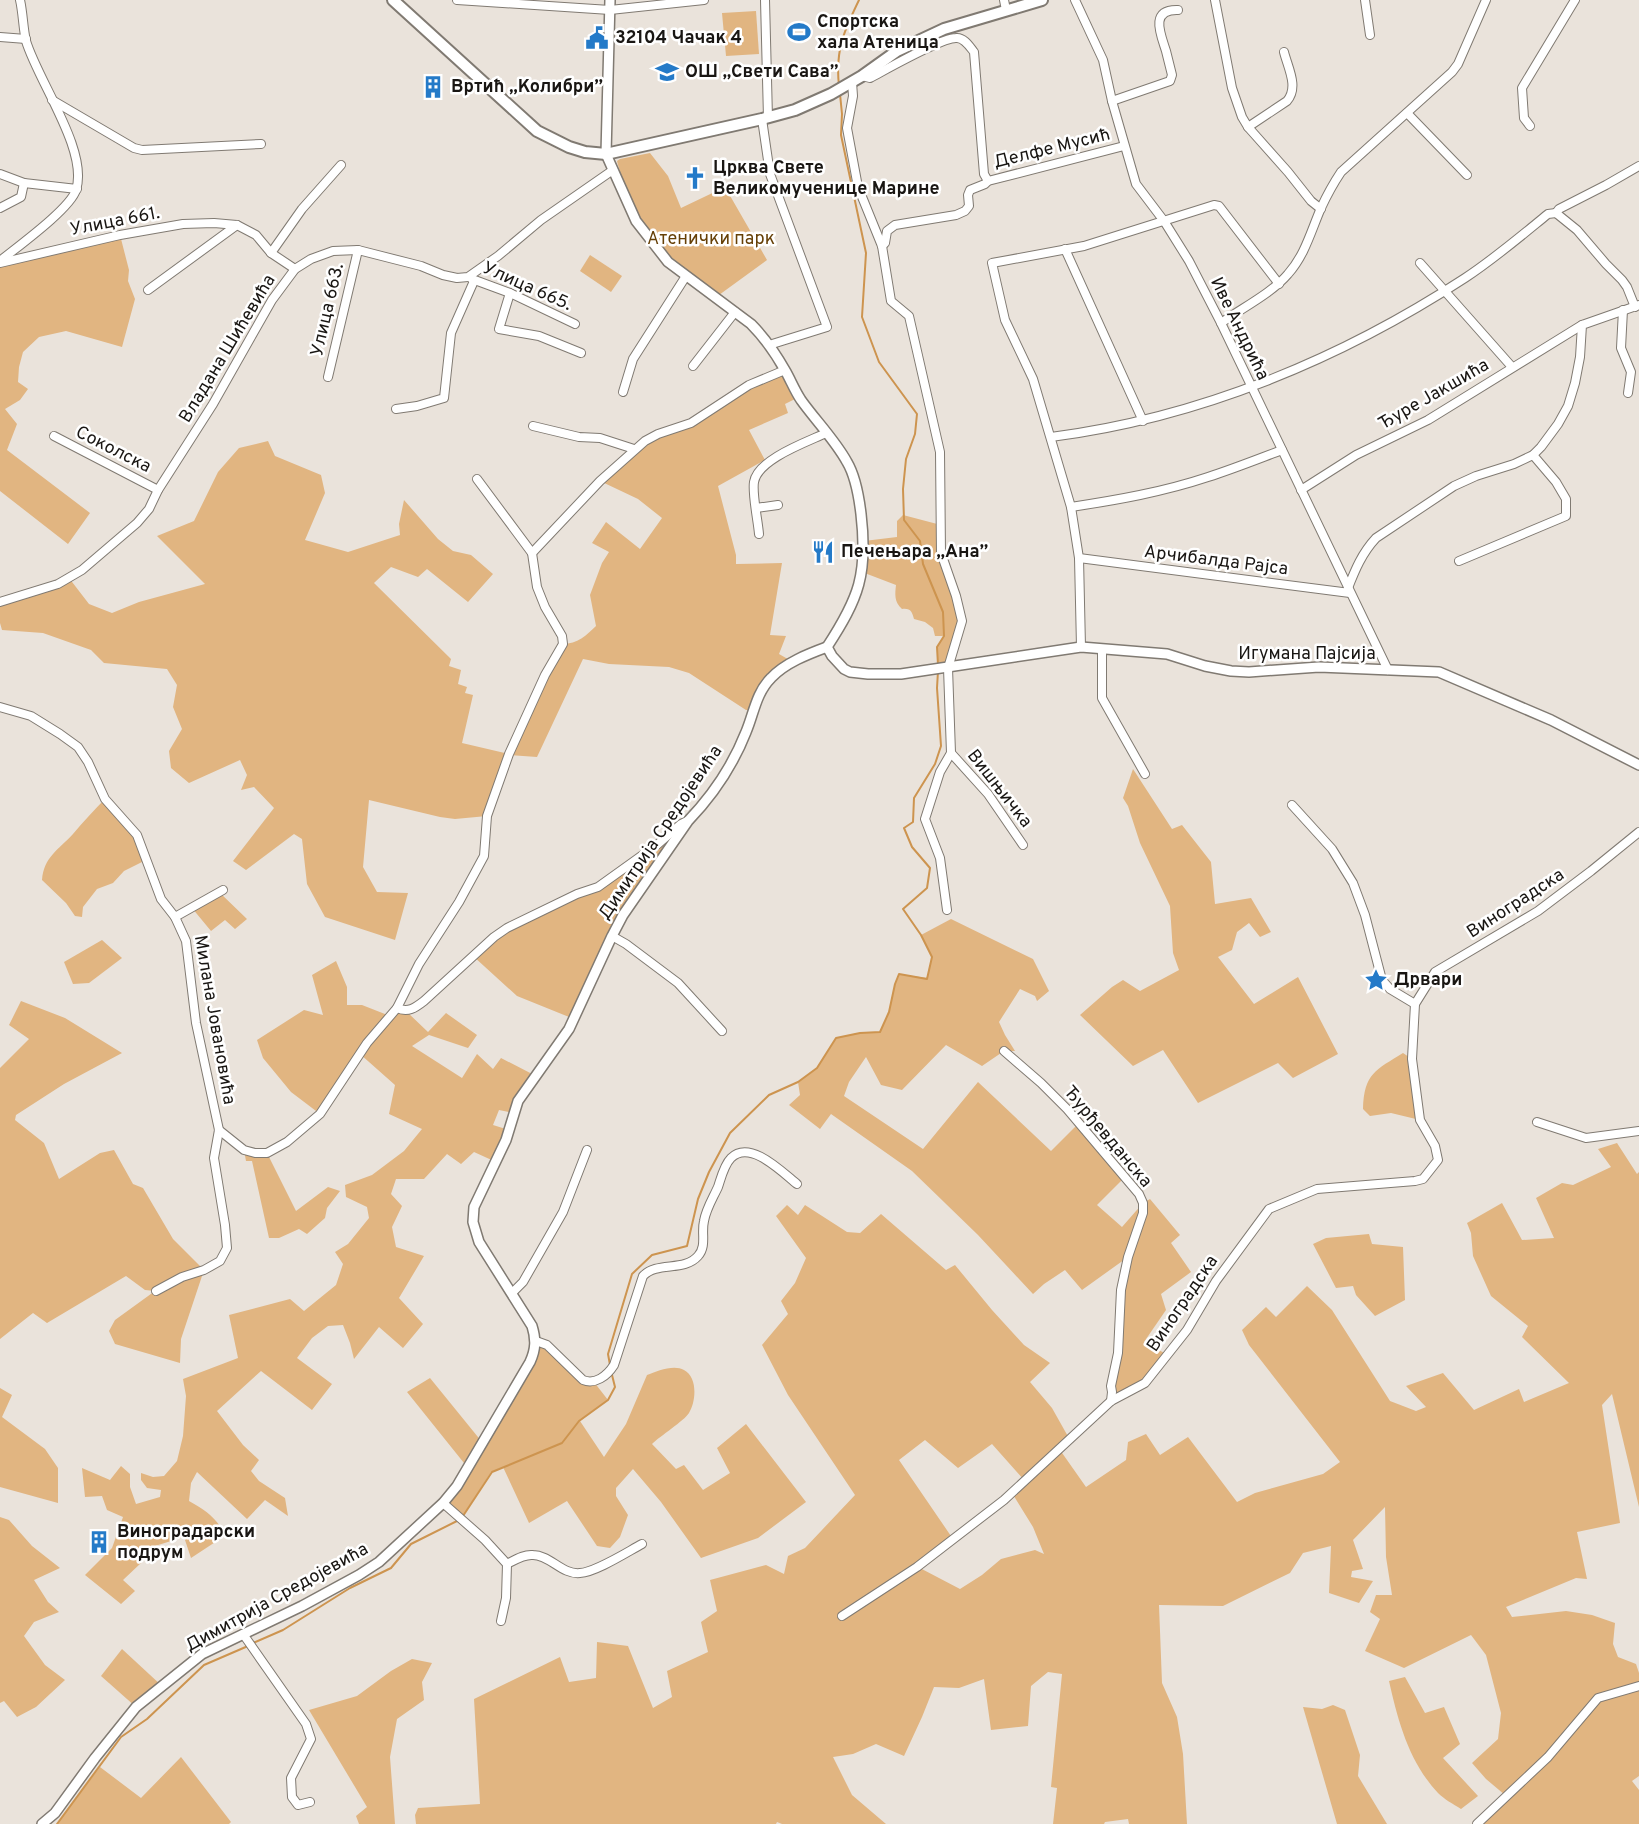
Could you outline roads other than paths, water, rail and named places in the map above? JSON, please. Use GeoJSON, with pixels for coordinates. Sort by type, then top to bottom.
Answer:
{"type":"FeatureCollection","features":[{"type":"Feature","properties":{"kind":"main road"},"geometry":{"type":"LineString","coordinates":[[400,2],[537,130],[569,147],[606,154],[765,118],[808,105],[831,94],[897,51],[917,41],[1005,5],[1042,0]]}},
{"type":"Feature","properties":{"kind":"street"},"geometry":{"type":"LineString","coordinates":[[0,262],[67,205],[77,189],[78,163],[66,125],[51,99],[26,39],[20,0]]}},
{"type":"Feature","properties":{"kind":"street"},"geometry":{"type":"LineString","coordinates":[[457,0],[610,5],[704,0]]}},
{"type":"Feature","properties":{"kind":"street"},"geometry":{"type":"LineString","coordinates":[[765,0],[765,118],[770,174],[827,327],[770,345]]}},
{"type":"Feature","properties":{"kind":"street","name":"Иве Андрића"},"geometry":{"type":"LineString","coordinates":[[1075,0],[1103,60],[1112,101],[1136,184],[1164,221],[1189,261],[1388,670]]}},
{"type":"Feature","properties":{"kind":"street"},"geometry":{"type":"LineString","coordinates":[[1215,0],[1232,88],[1248,127],[1311,201],[1321,209]]}},
{"type":"Feature","properties":{"kind":"street"},"geometry":{"type":"LineString","coordinates":[[1365,0],[1370,35]]}},
{"type":"Feature","properties":{"kind":"street"},"geometry":{"type":"LineString","coordinates":[[1221,323],[1279,284],[1289,273],[1303,253],[1330,189],[1341,172],[1452,72],[1458,64],[1486,0]]}},
{"type":"Feature","properties":{"kind":"street"},"geometry":{"type":"LineString","coordinates":[[1530,126],[1524,117],[1522,88],[1575,0]]}},
{"type":"Feature","properties":{"kind":"street"},"geometry":{"type":"LineString","coordinates":[[610,5],[606,154],[631,210],[645,234],[668,262],[751,324],[770,345],[799,397],[842,453],[853,474],[860,504],[864,567],[848,615],[827,647]]}},
{"type":"Feature","properties":{"kind":"street"},"geometry":{"type":"LineString","coordinates":[[1112,101],[1170,81],[1172,75],[1159,25],[1164,13],[1178,10]]}},
{"type":"Feature","properties":{"kind":"street"},"geometry":{"type":"LineString","coordinates":[[0,37],[26,39]]}},
{"type":"Feature","properties":{"kind":"street"},"geometry":{"type":"LineString","coordinates":[[882,246],[885,243],[886,231],[891,227],[907,222],[956,215],[965,211],[969,206],[970,190],[988,181],[984,170],[974,52],[961,39],[956,38],[935,45],[870,78],[854,80],[847,128],[858,187],[882,246],[891,301],[909,316],[940,452],[941,553],[962,621],[948,668],[951,753],[940,772],[925,819],[940,858],[947,910]]}},
{"type":"Feature","properties":{"kind":"street"},"geometry":{"type":"LineString","coordinates":[[1248,127],[1287,101],[1292,95],[1293,86],[1284,52]]}},
{"type":"Feature","properties":{"kind":"street"},"geometry":{"type":"LineString","coordinates":[[51,99],[134,148],[142,150],[261,144]]}},
{"type":"Feature","properties":{"kind":"street"},"geometry":{"type":"LineString","coordinates":[[1407,113],[1467,176]]}},
{"type":"Feature","properties":{"kind":"street","name":"Делфе Мусић"},"geometry":{"type":"LineString","coordinates":[[988,181],[1124,146]]}},
{"type":"Feature","properties":{"kind":"street"},"geometry":{"type":"LineString","coordinates":[[271,253],[302,209],[341,165]]}},
{"type":"Feature","properties":{"kind":"street"},"geometry":{"type":"LineString","coordinates":[[1052,437],[1143,421],[1251,387],[1299,369],[1444,291],[1467,277],[1548,214],[1556,213],[1559,209],[1639,166]]}},
{"type":"Feature","properties":{"kind":"street"},"geometry":{"type":"LineString","coordinates":[[396,409],[444,398],[451,333],[471,279],[541,220],[613,170]]}},
{"type":"Feature","properties":{"kind":"street"},"geometry":{"type":"LineString","coordinates":[[0,174],[24,183],[77,189]]}},
{"type":"Feature","properties":{"kind":"street"},"geometry":{"type":"LineString","coordinates":[[0,208],[21,197],[24,183]]}},
{"type":"Feature","properties":{"kind":"street"},"geometry":{"type":"LineString","coordinates":[[1081,647],[1079,558],[1071,507],[1033,379],[1005,320],[992,262],[1084,246],[1214,205],[1219,206],[1279,284]]}},
{"type":"Feature","properties":{"kind":"street"},"geometry":{"type":"LineString","coordinates":[[1556,213],[1577,230],[1622,280],[1637,306]]}},
{"type":"Feature","properties":{"kind":"street","name":"Улица 661."},"geometry":{"type":"LineString","coordinates":[[0,262],[97,240],[183,224],[237,225]]}},
{"type":"Feature","properties":{"kind":"street"},"geometry":{"type":"LineString","coordinates":[[148,290],[237,225],[256,235],[271,253],[295,268]]}},
{"type":"Feature","properties":{"kind":"street"},"geometry":{"type":"LineString","coordinates":[[1065,249],[1143,421]]}},
{"type":"Feature","properties":{"kind":"street","name":"Владана Шићевића"},"geometry":{"type":"LineString","coordinates":[[0,602],[58,584],[82,570],[137,523],[149,509],[158,490],[213,404],[272,300],[295,268],[333,250],[358,250],[421,266],[443,275],[471,279]]}},
{"type":"Feature","properties":{"kind":"street","name":"Улица 663."},"geometry":{"type":"LineString","coordinates":[[328,377],[358,250]]}},
{"type":"Feature","properties":{"kind":"street"},"geometry":{"type":"LineString","coordinates":[[1419,263],[1512,367]]}},
{"type":"Feature","properties":{"kind":"street"},"geometry":{"type":"LineString","coordinates":[[623,392],[633,359],[686,276]]}},
{"type":"Feature","properties":{"kind":"street","name":"Улица 665."},"geometry":{"type":"LineString","coordinates":[[471,279],[510,293],[575,324]]}},
{"type":"Feature","properties":{"kind":"street"},"geometry":{"type":"LineString","coordinates":[[510,293],[499,329],[539,336],[581,353]]}},
{"type":"Feature","properties":{"kind":"street","name":"Ђуре Јакшића"},"geometry":{"type":"LineString","coordinates":[[1301,490],[1356,455],[1428,420],[1582,326],[1637,306]]}},
{"type":"Feature","properties":{"kind":"street"},"geometry":{"type":"LineString","coordinates":[[1623,310],[1621,348],[1631,372],[1628,393]]}},
{"type":"Feature","properties":{"kind":"street"},"geometry":{"type":"LineString","coordinates":[[693,366],[735,312]]}},
{"type":"Feature","properties":{"kind":"street"},"geometry":{"type":"LineString","coordinates":[[1349,591],[1359,562],[1376,538],[1454,486],[1533,455],[1558,424],[1568,406],[1580,357],[1582,326]]}},
{"type":"Feature","properties":{"kind":"street"},"geometry":{"type":"LineString","coordinates":[[532,553],[600,482],[645,441],[691,423],[749,385],[785,370]]}},
{"type":"Feature","properties":{"kind":"street"},"geometry":{"type":"LineString","coordinates":[[533,426],[579,437],[600,438],[634,449]]}},
{"type":"Feature","properties":{"kind":"street"},"geometry":{"type":"LineString","coordinates":[[759,534],[753,484],[756,476],[769,461],[826,433]]}},
{"type":"Feature","properties":{"kind":"street","name":"Соколска"},"geometry":{"type":"LineString","coordinates":[[54,436],[158,490]]}},
{"type":"Feature","properties":{"kind":"street"},"geometry":{"type":"LineString","coordinates":[[1071,507],[1168,489],[1282,450]]}},
{"type":"Feature","properties":{"kind":"street"},"geometry":{"type":"LineString","coordinates":[[1459,561],[1566,516],[1566,499],[1556,482],[1533,455]]}},
{"type":"Feature","properties":{"kind":"street"},"geometry":{"type":"LineString","coordinates":[[156,1291],[220,1261],[227,1248],[214,1158],[219,1130],[244,1150],[267,1153],[287,1142],[320,1114],[367,1043],[397,1008],[419,964],[459,902],[484,856],[487,816],[509,754],[544,675],[563,644],[562,636],[545,607],[537,587],[532,553],[477,479]]}},
{"type":"Feature","properties":{"kind":"street"},"geometry":{"type":"LineString","coordinates":[[756,508],[778,504]]}},
{"type":"Feature","properties":{"kind":"street","name":"Арчибалда Рајса"},"geometry":{"type":"LineString","coordinates":[[1079,558],[1349,591]]}},
{"type":"Feature","properties":{"kind":"street","name":"Игумана Пајсија"},"geometry":{"type":"LineString","coordinates":[[827,647],[840,666],[850,672],[868,674],[901,674],[1081,647],[1167,654],[1205,666],[1231,671],[1249,672],[1319,667],[1439,672],[1551,720],[1639,765]]}},
{"type":"Feature","properties":{"kind":"street","name":"Димитрија Средојевића"},"geometry":{"type":"LineString","coordinates":[[42,1824],[55,1813],[136,1707],[201,1654],[302,1606],[379,1562],[443,1503],[457,1486],[534,1354],[536,1341],[532,1326],[476,1236],[473,1222],[474,1207],[506,1140],[518,1101],[569,1029],[612,936],[640,889],[688,821],[721,781],[746,734],[756,703],[766,683],[786,666],[827,647]]}},
{"type":"Feature","properties":{"kind":"street"},"geometry":{"type":"LineString","coordinates":[[1102,649],[1102,698],[1145,774]]}},
{"type":"Feature","properties":{"kind":"street","name":"Милана Јовановића"},"geometry":{"type":"LineString","coordinates":[[0,707],[31,716],[78,747],[88,762],[105,799],[123,816],[137,835],[161,899],[182,930],[189,955],[196,1023],[219,1130]]}},
{"type":"Feature","properties":{"kind":"street","name":"Вишњичка"},"geometry":{"type":"LineString","coordinates":[[951,753],[988,794],[1023,845]]}},
{"type":"Feature","properties":{"kind":"street"},"geometry":{"type":"LineString","coordinates":[[1292,805],[1332,849],[1353,883],[1365,915],[1382,980],[1390,989],[1415,1004]]}},
{"type":"Feature","properties":{"kind":"street"},"geometry":{"type":"LineString","coordinates":[[397,1008],[406,1011],[413,1009],[507,928],[577,894],[598,887],[688,821]]}},
{"type":"Feature","properties":{"kind":"street","name":"Виноградска"},"geometry":{"type":"LineString","coordinates":[[842,1616],[917,1567],[1004,1500],[1111,1401],[1145,1383],[1187,1330],[1216,1281],[1269,1209],[1317,1189],[1423,1179],[1438,1160],[1435,1146],[1420,1120],[1412,1059],[1415,1004],[1435,972],[1538,911],[1639,832]]}},
{"type":"Feature","properties":{"kind":"street"},"geometry":{"type":"LineString","coordinates":[[175,917],[223,890]]}},
{"type":"Feature","properties":{"kind":"street","name":"Димитрија Средојевића"},"geometry":{"type":"LineString","coordinates":[[612,936],[678,983],[722,1031]]}},
{"type":"Feature","properties":{"kind":"street","name":"Ђурђевданска"},"geometry":{"type":"LineString","coordinates":[[1004,1051],[1067,1109],[1143,1203],[1143,1213],[1128,1257],[1121,1290],[1118,1353],[1111,1386],[1111,1401]]}},
{"type":"Feature","properties":{"kind":"street"},"geometry":{"type":"LineString","coordinates":[[1537,1122],[1586,1138],[1639,1131]]}},
{"type":"Feature","properties":{"kind":"street"},"geometry":{"type":"LineString","coordinates":[[512,1293],[523,1282],[563,1212],[587,1150]]}},
{"type":"Feature","properties":{"kind":"street"},"geometry":{"type":"LineString","coordinates":[[536,1341],[547,1345],[583,1380],[589,1383],[598,1380],[614,1365],[644,1276],[650,1271],[689,1262],[699,1255],[703,1248],[705,1215],[731,1158],[743,1152],[755,1153],[797,1184]]}},
{"type":"Feature","properties":{"kind":"street"},"geometry":{"type":"LineString","coordinates":[[443,1503],[485,1540],[507,1564],[506,1599],[501,1621]]}},
{"type":"Feature","properties":{"kind":"street"},"geometry":{"type":"LineString","coordinates":[[507,1564],[535,1554],[578,1574],[592,1570],[642,1544]]}},
{"type":"Feature","properties":{"kind":"street"},"geometry":{"type":"LineString","coordinates":[[243,1634],[306,1724],[310,1739],[291,1778],[291,1788],[292,1797],[298,1805],[310,1802]]}},
{"type":"Feature","properties":{"kind":"street"},"geometry":{"type":"LineString","coordinates":[[1477,1824],[1548,1757],[1598,1698],[1639,1686]]}},
{"type":"Feature","properties":{"kind":"waterway"},"geometry":{"type":"LineString","coordinates":[[839,86],[838,62],[842,41],[859,0]]}},
{"type":"Feature","properties":{"kind":"waterway"},"geometry":{"type":"LineString","coordinates":[[840,94],[841,135],[866,253],[862,317],[879,362],[917,414],[915,434],[906,459],[903,489],[904,520],[920,541],[923,564],[943,612],[944,636],[937,647],[938,665]]}},
{"type":"Feature","properties":{"kind":"waterway"},"geometry":{"type":"LineString","coordinates":[[610,1365],[608,1354],[632,1274],[652,1255],[687,1246],[698,1199],[709,1172],[730,1133],[769,1095],[798,1082],[817,1068],[836,1038],[880,1032],[889,1012],[899,974],[927,979],[932,957],[921,935],[903,909],[927,888],[930,868],[912,847],[904,828],[913,822],[914,798],[935,764],[941,746],[938,671]]}},
{"type":"Feature","properties":{"kind":"waterway"},"geometry":{"type":"LineString","coordinates":[[253,1643],[283,1630],[350,1588],[391,1568],[411,1544],[461,1519],[492,1472],[562,1443],[579,1421],[608,1400],[615,1387],[611,1371]]}},
{"type":"Feature","properties":{"kind":"waterway"},"geometry":{"type":"LineString","coordinates":[[57,1824],[121,1737],[147,1719],[204,1665],[248,1646]]}},
{"type":"Feature","properties":{"kind":"place","name":"Спортска хала Атеница"},"geometry":{"type":"Point","coordinates":[799,32]}},
{"type":"Feature","properties":{"kind":"place","name":"32104 Чачак 4"},"geometry":{"type":"Point","coordinates":[597,38]}},
{"type":"Feature","properties":{"kind":"place","name":"ОШ „Свети Сава”"},"geometry":{"type":"Point","coordinates":[667,72]}},
{"type":"Feature","properties":{"kind":"place","name":"Вртић „Колибри”"},"geometry":{"type":"Point","coordinates":[433,87]}},
{"type":"Feature","properties":{"kind":"place","name":"Црква Свете Великомученице Марине"},"geometry":{"type":"Point","coordinates":[695,178]}},
{"type":"Feature","properties":{"kind":"place","name":"Печењара „Ана”"},"geometry":{"type":"Point","coordinates":[823,552]}},
{"type":"Feature","properties":{"kind":"place","name":"Дрвари"},"geometry":{"type":"Point","coordinates":[1376,980]}},
{"type":"Feature","properties":{"kind":"place","name":"Виноградарски подрум"},"geometry":{"type":"Point","coordinates":[99,1542]}},
{"type":"Feature","properties":{"kind":"park label","name":"Атенички парк"},"geometry":{"type":"Point","coordinates":[711,239]}}]}
